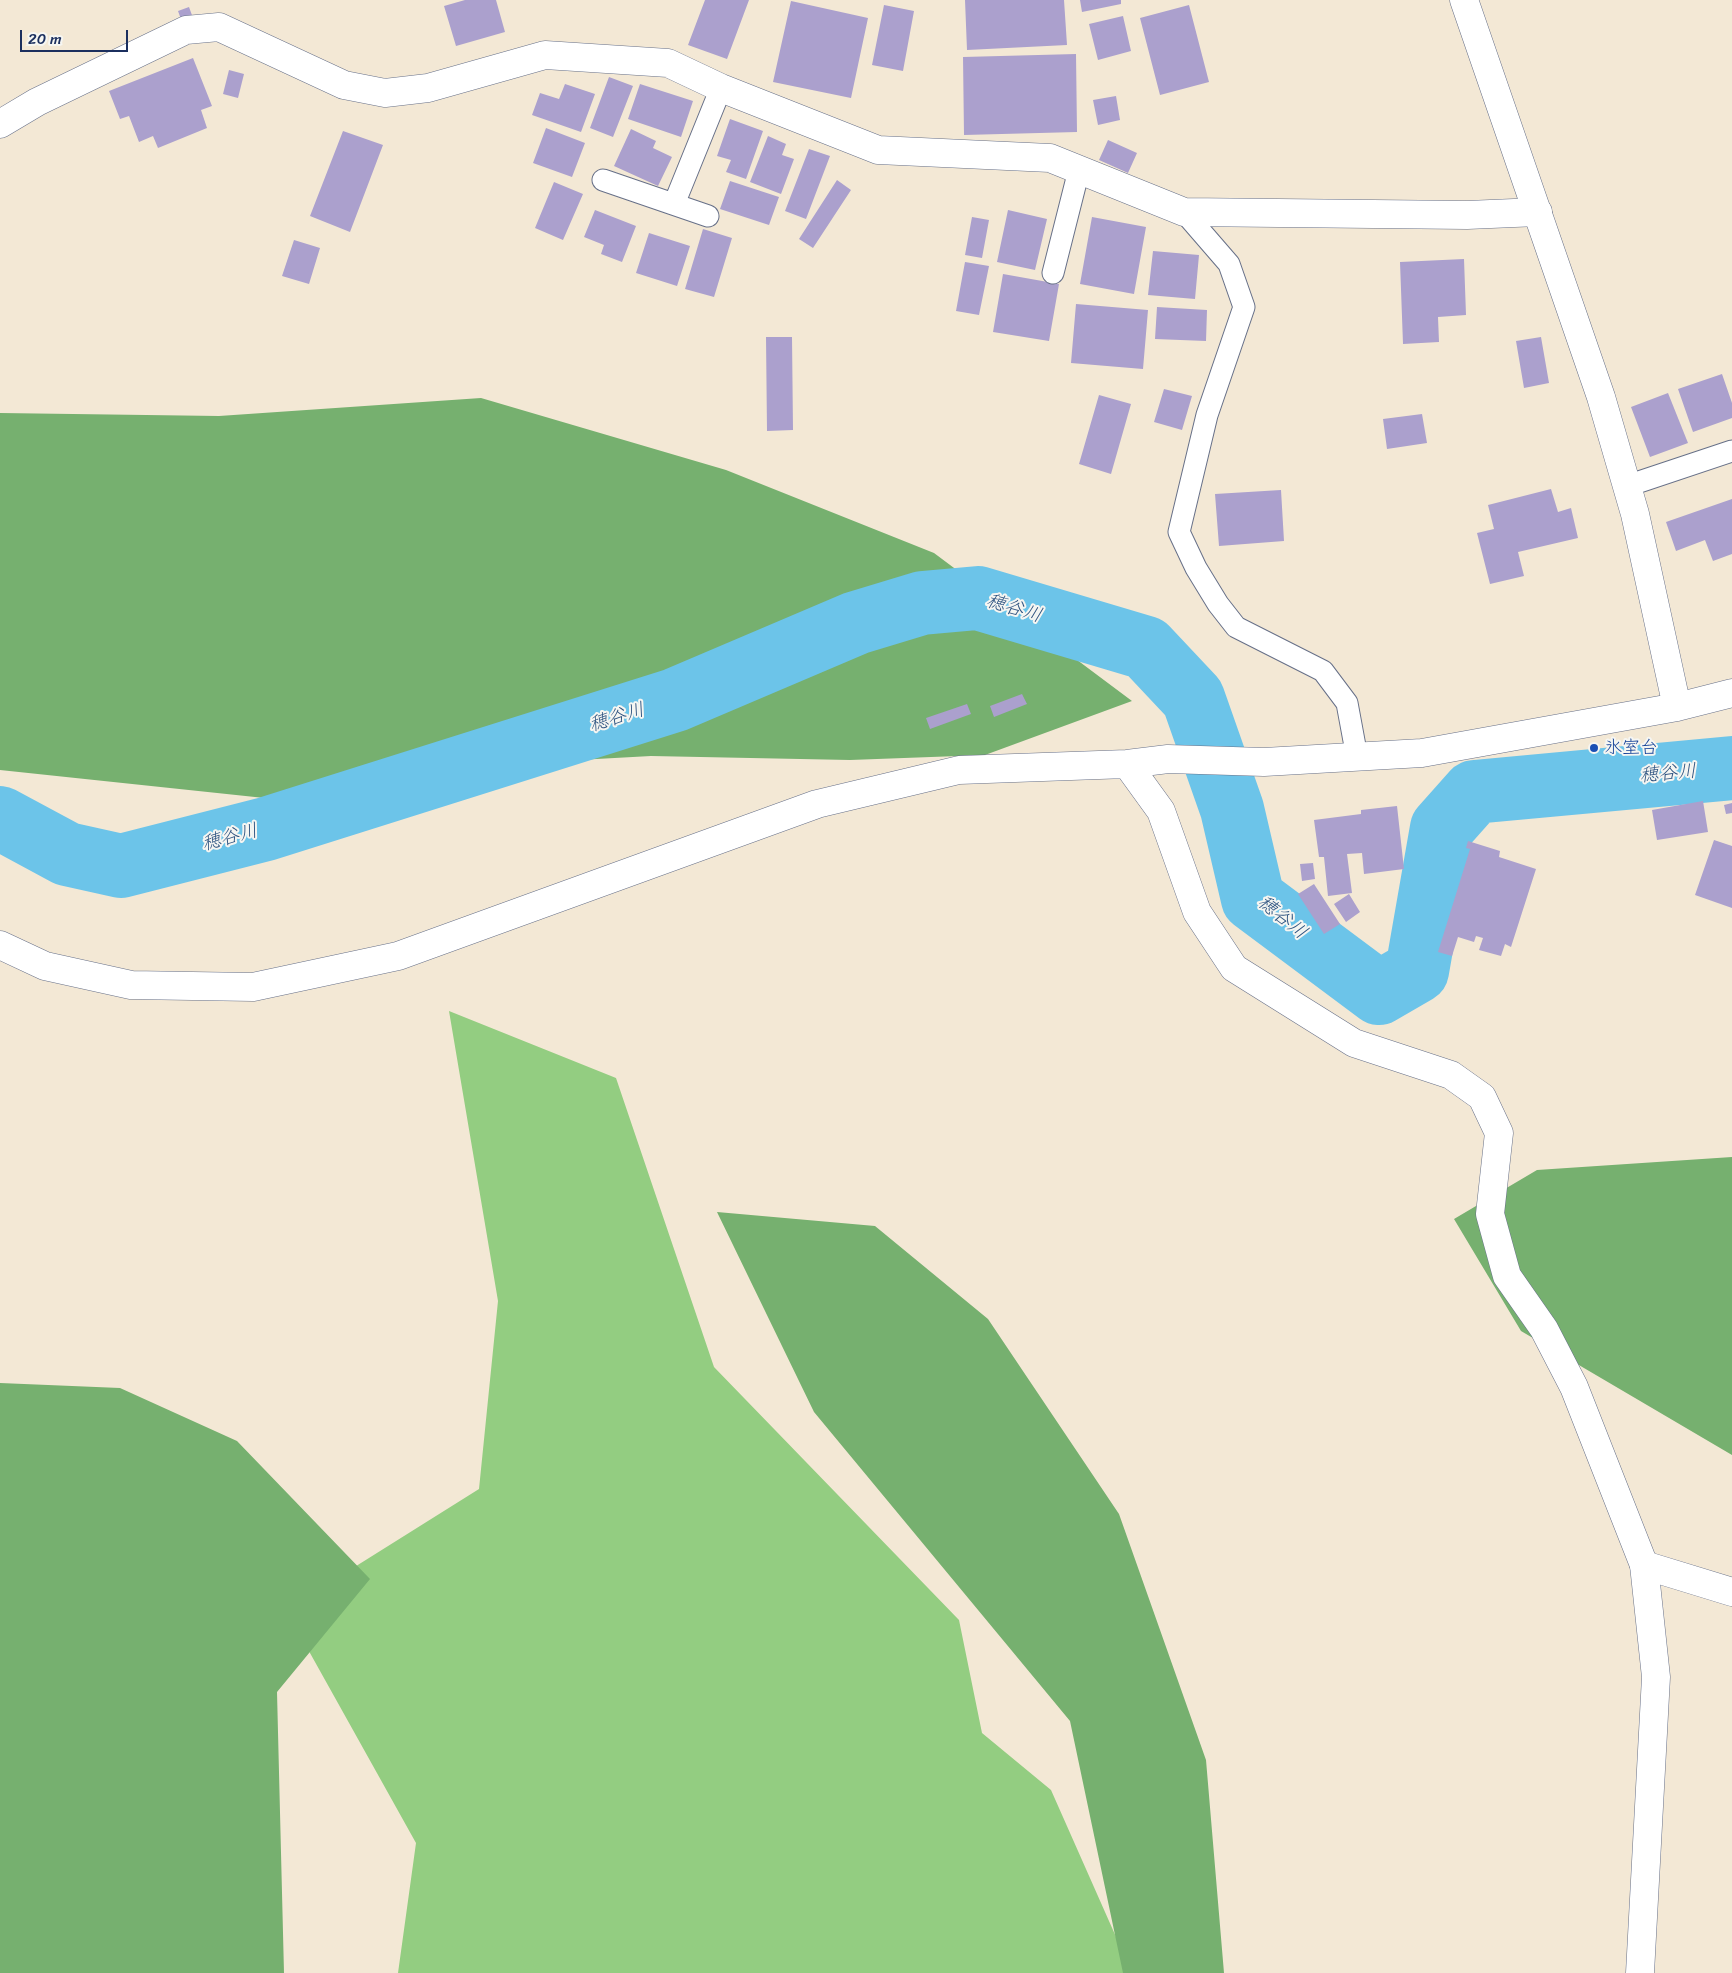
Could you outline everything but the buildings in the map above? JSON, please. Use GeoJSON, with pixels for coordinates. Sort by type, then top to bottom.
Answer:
{"type":"FeatureCollection","features":[{"type":"Feature","properties":{"kind":"street"},"geometry":{"type":"LineString","coordinates":[[1464,0],[1601,396],[1635,514],[1677,707]]}},
{"type":"Feature","properties":{"kind":"street"},"geometry":{"type":"LineString","coordinates":[[0,124],[37,102],[186,30],[219,27],[344,85],[385,93],[428,88],[545,55],[668,63],[721,88],[878,150],[1050,158],[1184,212],[1467,215],[1538,212]]}},
{"type":"Feature","properties":{"kind":"street"},"geometry":{"type":"LineString","coordinates":[[0,945],[46,966],[131,985],[253,987],[398,956],[817,804],[959,770],[1127,764],[1168,759],[1264,762],[1422,753],[1677,707],[1732,693]]}},
{"type":"Feature","properties":{"kind":"street"},"geometry":{"type":"LineString","coordinates":[[1127,764],[1161,811],[1197,912],[1234,968],[1354,1043],[1451,1075],[1482,1097],[1498,1133],[1490,1214],[1507,1276],[1544,1329],[1574,1387],[1644,1565],[1656,1677],[1640,1973]]}},
{"type":"Feature","properties":{"kind":"street"},"geometry":{"type":"LineString","coordinates":[[1644,1565],[1732,1592]]}},
{"type":"Feature","properties":{"kind":"lane"},"geometry":{"type":"LineString","coordinates":[[674,204],[721,88]]}},
{"type":"Feature","properties":{"kind":"lane"},"geometry":{"type":"LineString","coordinates":[[1053,273],[1079,170]]}},
{"type":"Feature","properties":{"kind":"lane"},"geometry":{"type":"LineString","coordinates":[[603,180],[708,216]]}},
{"type":"Feature","properties":{"kind":"lane"},"geometry":{"type":"LineString","coordinates":[[1184,212],[1229,264],[1244,307],[1207,415],[1179,532],[1196,568],[1218,604],[1236,627],[1323,671],[1347,703],[1356,757]]}},
{"type":"Feature","properties":{"kind":"lane"},"geometry":{"type":"LineString","coordinates":[[1627,486],[1732,451]]}},
{"type":"Feature","properties":{"kind":"green space"},"geometry":{"type":"Polygon","coordinates":[[[481,398],[726,470],[934,553],[1132,701],[985,755],[850,760],[651,756],[469,766],[321,804],[0,770],[0,413],[219,416],[481,398]]]}},
{"type":"Feature","properties":{"kind":"green space"},"geometry":{"type":"Polygon","coordinates":[[[449,1011],[616,1078],[714,1367],[959,1620],[982,1733],[1051,1790],[1132,1973],[398,1973],[416,1843],[286,1610],[479,1489],[498,1301],[449,1011]]]}},
{"type":"Feature","properties":{"kind":"green space"},"geometry":{"type":"Polygon","coordinates":[[[1732,1157],[1732,1455],[1521,1331],[1454,1219],[1537,1170],[1732,1157]]]}},
{"type":"Feature","properties":{"kind":"green space"},"geometry":{"type":"Polygon","coordinates":[[[717,1212],[875,1226],[988,1319],[1119,1514],[1206,1760],[1224,1973],[1123,1973],[1070,1721],[814,1412],[717,1212]]]}},
{"type":"Feature","properties":{"kind":"green space"},"geometry":{"type":"Polygon","coordinates":[[[0,1383],[120,1388],[237,1441],[370,1579],[277,1692],[284,1973],[0,1973],[0,1383]]]}},
{"type":"Feature","properties":{"kind":"waterway","name":"穂谷川"},"geometry":{"type":"LineString","coordinates":[[0,818],[67,854],[121,866],[266,829],[675,700],[856,623],[922,603],[978,598],[1146,648],[1193,698],[1232,809],[1253,899],[1379,993],[1417,971],[1442,828],[1474,792],[1732,768]]}},
{"type":"Feature","properties":{"kind":"place","name":"氷室台"},"geometry":{"type":"Point","coordinates":[1594,748]}}]}
